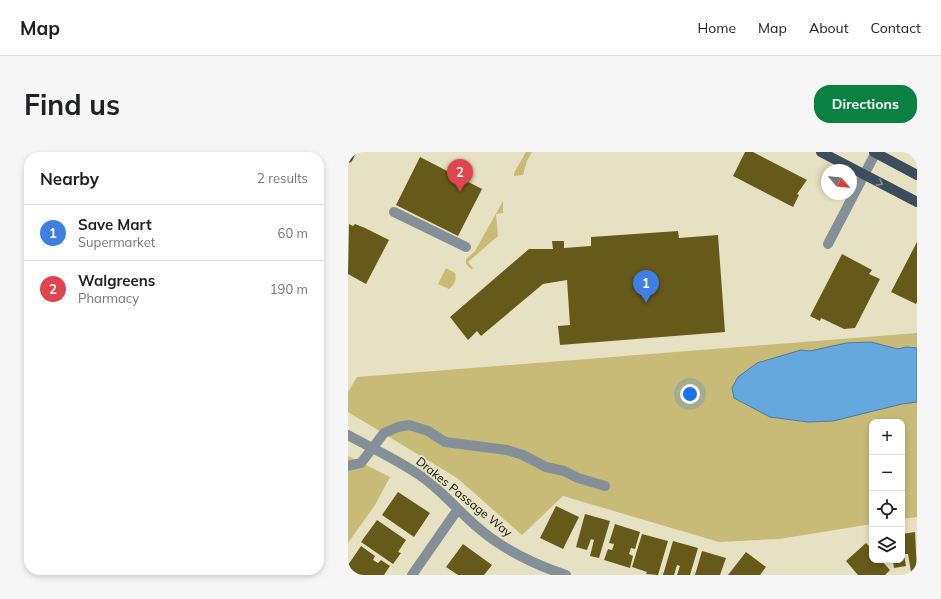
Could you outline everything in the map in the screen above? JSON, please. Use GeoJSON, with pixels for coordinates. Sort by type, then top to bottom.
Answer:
{"type":"FeatureCollection","features":[{"type":"Feature","properties":{"kind":"main road"},"geometry":{"type":"LineString","coordinates":[[348,158],[351,152]]}},
{"type":"Feature","properties":{"kind":"main road"},"geometry":{"type":"LineString","coordinates":[[821,152],[917,202]]}},
{"type":"Feature","properties":{"kind":"main road"},"geometry":{"type":"LineString","coordinates":[[875,152],[917,175]]}},
{"type":"Feature","properties":{"kind":"street"},"geometry":{"type":"LineString","coordinates":[[828,244],[875,152]]}},
{"type":"Feature","properties":{"kind":"street"},"geometry":{"type":"LineString","coordinates":[[394,212],[466,247]]}},
{"type":"Feature","properties":{"kind":"street"},"geometry":{"type":"LineString","coordinates":[[348,466],[362,463],[384,433],[398,427],[409,425],[424,429],[445,442],[507,450],[523,455],[546,467],[564,471],[578,478],[605,486]]}},
{"type":"Feature","properties":{"kind":"street","name":"Drakes Passage Way"},"geometry":{"type":"LineString","coordinates":[[348,435],[406,466],[428,482],[497,542],[543,568],[566,575]]}},
{"type":"Feature","properties":{"kind":"street"},"geometry":{"type":"LineString","coordinates":[[412,575],[458,509]]}},
{"type":"Feature","properties":{"kind":"shaded area"},"geometry":{"type":"Polygon","coordinates":[[[526,152],[532,152],[527,161],[523,175],[514,176],[514,173],[526,152]]]}},
{"type":"Feature","properties":{"kind":"shaded area"},"geometry":{"type":"Polygon","coordinates":[[[503,201],[503,213],[496,214],[498,236],[468,262],[473,268],[471,269],[466,264],[466,259],[475,251],[503,201]]]}},
{"type":"Feature","properties":{"kind":"shaded area"},"geometry":{"type":"Polygon","coordinates":[[[446,268],[455,273],[456,276],[455,282],[449,289],[438,284],[446,268]]]}},
{"type":"Feature","properties":{"kind":"shaded area"},"geometry":{"type":"Polygon","coordinates":[[[917,333],[917,517],[905,519],[905,419],[869,419],[869,524],[779,539],[719,542],[563,496],[522,535],[457,478],[348,412],[348,392],[357,377],[917,333]]]}},
{"type":"Feature","properties":{"kind":"shaded area"},"geometry":{"type":"Polygon","coordinates":[[[348,456],[390,477],[375,505],[348,543],[348,456]]]}},
{"type":"Feature","properties":{"kind":"water"},"geometry":{"type":"Polygon","coordinates":[[[871,342],[898,349],[906,347],[917,348],[917,402],[902,404],[833,421],[808,422],[770,417],[734,398],[732,388],[738,377],[757,363],[801,350],[810,351],[846,343],[871,342]]]}},
{"type":"Feature","properties":{"kind":"building"},"geometry":{"type":"Polygon","coordinates":[[[745,152],[753,152],[807,180],[797,194],[799,195],[793,207],[733,176],[745,152]]]}},
{"type":"Feature","properties":{"kind":"building"},"geometry":{"type":"Polygon","coordinates":[[[420,157],[482,189],[458,236],[396,205],[420,157]]]}},
{"type":"Feature","properties":{"kind":"building"},"geometry":{"type":"Polygon","coordinates":[[[349,224],[353,226],[355,224],[365,228],[389,240],[366,284],[348,274],[349,224]]]}},
{"type":"Feature","properties":{"kind":"building"},"geometry":{"type":"Polygon","coordinates":[[[678,231],[679,238],[718,235],[725,332],[560,345],[558,326],[570,325],[567,280],[543,284],[481,336],[477,331],[468,340],[450,317],[529,249],[553,249],[552,241],[564,241],[564,248],[591,246],[591,237],[678,231]]]}},
{"type":"Feature","properties":{"kind":"building"},"geometry":{"type":"Polygon","coordinates":[[[917,242],[917,302],[916,304],[891,292],[917,242]]]}},
{"type":"Feature","properties":{"kind":"building"},"geometry":{"type":"Polygon","coordinates":[[[842,254],[872,270],[869,274],[880,279],[855,328],[844,329],[821,318],[820,321],[810,316],[842,254]]]}},
{"type":"Feature","properties":{"kind":"building"},"geometry":{"type":"Polygon","coordinates":[[[398,492],[430,513],[414,537],[382,515],[398,492]]]}},
{"type":"Feature","properties":{"kind":"building"},"geometry":{"type":"Polygon","coordinates":[[[556,506],[579,517],[563,549],[540,538],[556,506]]]}},
{"type":"Feature","properties":{"kind":"building"},"geometry":{"type":"Polygon","coordinates":[[[585,514],[610,521],[599,558],[590,556],[594,540],[591,539],[587,550],[576,547],[585,514]]]}},
{"type":"Feature","properties":{"kind":"building"},"geometry":{"type":"Polygon","coordinates":[[[377,520],[406,540],[398,552],[401,553],[393,564],[361,542],[377,520]]]}},
{"type":"Feature","properties":{"kind":"building"},"geometry":{"type":"Polygon","coordinates":[[[615,524],[640,532],[635,549],[631,548],[629,554],[633,556],[630,568],[604,560],[608,549],[612,550],[614,544],[609,543],[615,524]]]}},
{"type":"Feature","properties":{"kind":"building"},"geometry":{"type":"Polygon","coordinates":[[[915,532],[917,571],[911,572],[908,554],[905,554],[905,534],[915,532]]]}},
{"type":"Feature","properties":{"kind":"building"},"geometry":{"type":"Polygon","coordinates":[[[642,534],[668,541],[658,575],[646,574],[647,572],[632,567],[642,534]]]}},
{"type":"Feature","properties":{"kind":"building"},"geometry":{"type":"Polygon","coordinates":[[[673,541],[698,548],[690,575],[677,575],[680,566],[677,565],[674,575],[663,575],[673,541]]]}},
{"type":"Feature","properties":{"kind":"building"},"geometry":{"type":"Polygon","coordinates":[[[866,543],[869,546],[869,563],[884,563],[890,570],[885,575],[858,575],[846,561],[866,543]]]}},
{"type":"Feature","properties":{"kind":"building"},"geometry":{"type":"Polygon","coordinates":[[[463,544],[492,565],[484,575],[458,575],[446,567],[463,544]]]}},
{"type":"Feature","properties":{"kind":"building"},"geometry":{"type":"Polygon","coordinates":[[[361,546],[375,556],[373,560],[378,563],[381,560],[390,566],[384,575],[357,575],[348,569],[348,565],[361,546]]]}},
{"type":"Feature","properties":{"kind":"building"},"geometry":{"type":"Polygon","coordinates":[[[702,551],[726,558],[720,575],[695,575],[702,551]]]}},
{"type":"Feature","properties":{"kind":"building"},"geometry":{"type":"Polygon","coordinates":[[[746,552],[766,567],[760,575],[728,575],[746,552]]]}},
{"type":"Feature","properties":{"kind":"building"},"geometry":{"type":"Polygon","coordinates":[[[905,560],[906,566],[894,568],[893,563],[905,563],[905,560]]]}},
{"type":"Feature","properties":{"kind":"place","name":"Walgreens"},"geometry":{"type":"Point","coordinates":[460,192]}},
{"type":"Feature","properties":{"kind":"place","name":"Save Mart"},"geometry":{"type":"Point","coordinates":[646,303]}}]}
